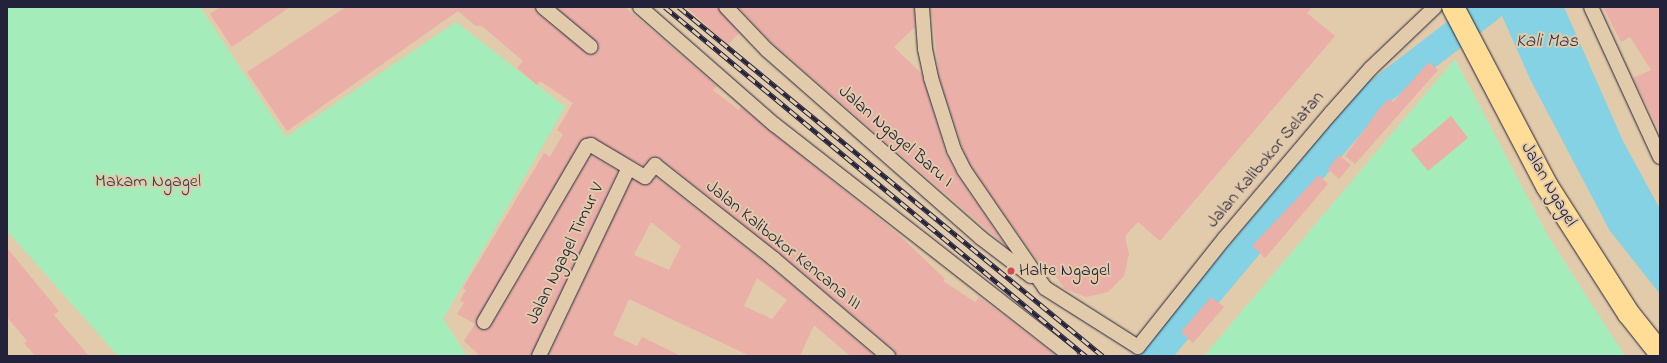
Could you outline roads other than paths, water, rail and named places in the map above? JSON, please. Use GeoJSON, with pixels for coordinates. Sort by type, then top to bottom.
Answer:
{"type":"FeatureCollection","features":[{"type":"Feature","properties":{"kind":"highway","name":"Jalan Ngagel"},"geometry":{"type":"LineString","coordinates":[[1447,7],[1470,41],[1532,158],[1582,244],[1629,314],[1660,353]]}},
{"type":"Feature","properties":{"kind":"street"},"geometry":{"type":"LineString","coordinates":[[543,7],[591,48]]}},
{"type":"Feature","properties":{"kind":"street"},"geometry":{"type":"LineString","coordinates":[[640,7],[713,73],[1071,356]]}},
{"type":"Feature","properties":{"kind":"street","name":"Jalan Ngagel Baru I"},"geometry":{"type":"LineString","coordinates":[[726,7],[767,50],[981,238],[1045,288],[1138,347]]}},
{"type":"Feature","properties":{"kind":"street"},"geometry":{"type":"LineString","coordinates":[[922,7],[925,48],[931,78],[956,155],[1045,288]]}},
{"type":"Feature","properties":{"kind":"street","name":"Jalan Kalibokor Selatan"},"geometry":{"type":"LineString","coordinates":[[1138,347],[1224,238],[1371,68],[1447,7]]}},
{"type":"Feature","properties":{"kind":"street"},"geometry":{"type":"LineString","coordinates":[[1591,7],[1660,157]]}},
{"type":"Feature","properties":{"kind":"street"},"geometry":{"type":"LineString","coordinates":[[484,322],[587,146],[591,145],[628,169]]}},
{"type":"Feature","properties":{"kind":"street","name":"Jalan Kalibokor Kencana III"},"geometry":{"type":"LineString","coordinates":[[628,169],[645,177],[654,165],[774,259],[888,356]]}},
{"type":"Feature","properties":{"kind":"street","name":"Jalan Ngagel Timur V"},"geometry":{"type":"LineString","coordinates":[[539,356],[628,169]]}},
{"type":"Feature","properties":{"kind":"water","name":"Kali Mas"},"geometry":{"type":"Polygon","coordinates":[[[1498,7],[1564,7],[1623,141],[1660,209],[1660,294],[1610,231],[1531,81],[1498,7]]]}},
{"type":"Feature","properties":{"kind":"waterway"},"geometry":{"type":"LineString","coordinates":[[1154,356],[1374,95],[1489,7]]}},
{"type":"Feature","properties":{"kind":"railway"},"geometry":{"type":"LineString","coordinates":[[665,7],[1086,356]]}},
{"type":"Feature","properties":{"kind":"railway"},"geometry":{"type":"LineString","coordinates":[[679,7],[1103,356]]}},
{"type":"Feature","properties":{"kind":"place","name":"Halte Ngagel"},"geometry":{"type":"Point","coordinates":[1011,271]}},
{"type":"Feature","properties":{"kind":"park label","name":"Makam Ngagel"},"geometry":{"type":"Point","coordinates":[148,182]}}]}
